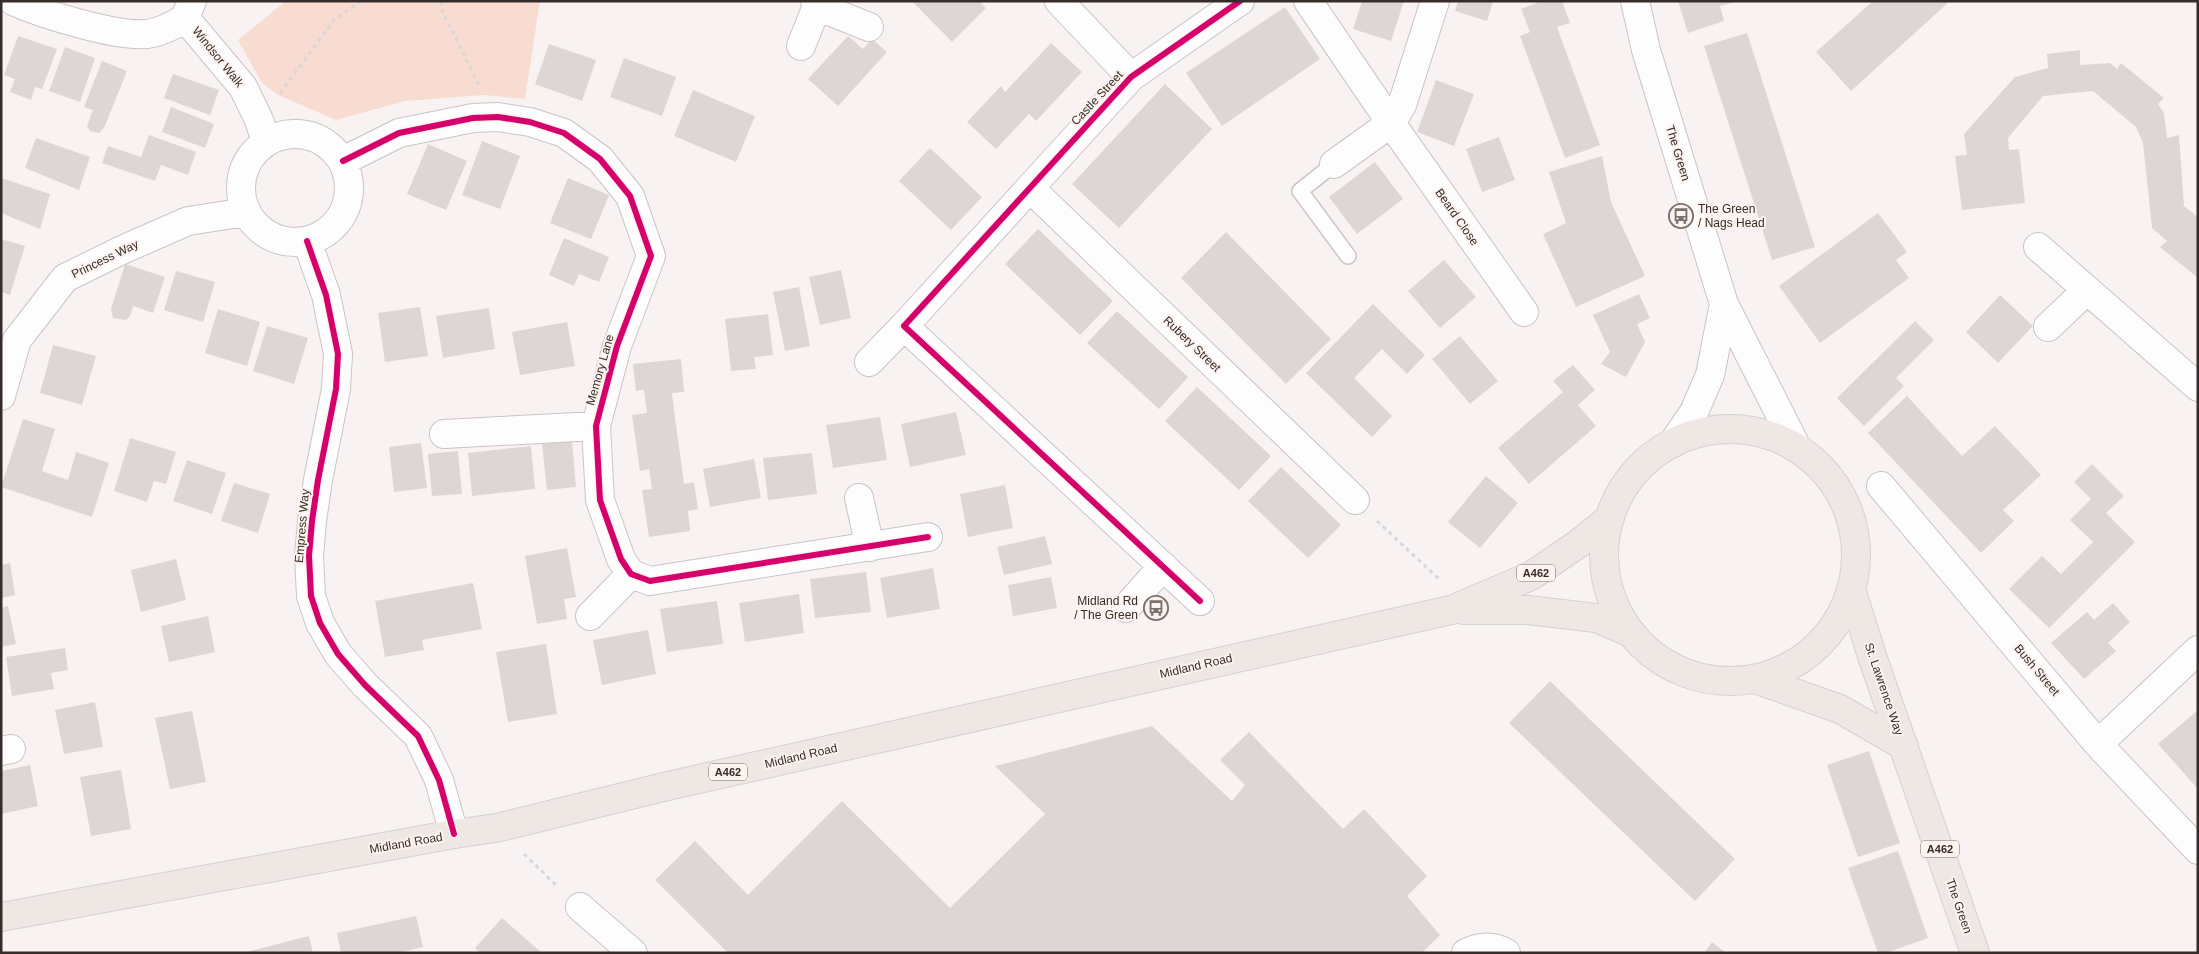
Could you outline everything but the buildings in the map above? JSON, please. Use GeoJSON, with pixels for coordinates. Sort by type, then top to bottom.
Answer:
{"type":"FeatureCollection","features":[{"type":"Feature","properties":{"kind":"main road"},"geometry":{"type":"LineString","coordinates":[[1714,430],[1749,430],[1774,437],[1797,448],[1814,460],[1829,476],[1842,497],[1855,537],[1856,557],[1851,589],[1836,622],[1816,647],[1796,662],[1778,672],[1755,679],[1717,680],[1694,676],[1669,666],[1631,633],[1615,606],[1607,582],[1604,561],[1605,539],[1616,501],[1628,482],[1646,461],[1673,443],[1714,430]]}},
{"type":"Feature","properties":{"kind":"main road","name":"Midland Road"},"geometry":{"type":"LineString","coordinates":[[1,917],[454,834],[496,828],[672,785],[1459,607],[1531,576],[1578,544],[1610,518]]}},
{"type":"Feature","properties":{"kind":"main road","name":"St. Lawrence Way"},"geometry":{"type":"LineString","coordinates":[[1851,589],[1904,746]]}},
{"type":"Feature","properties":{"kind":"main road","name":"Midland Road"},"geometry":{"type":"LineString","coordinates":[[1459,607],[1528,610],[1596,618],[1631,633]]}},
{"type":"Feature","properties":{"kind":"main road","name":"St. Lawrence Way"},"geometry":{"type":"LineString","coordinates":[[1755,679],[1840,709],[1904,746]]}},
{"type":"Feature","properties":{"kind":"main road","name":"The Green"},"geometry":{"type":"LineString","coordinates":[[1904,746],[1975,953]]}},
{"type":"Feature","properties":{"kind":"street"},"geometry":{"type":"LineString","coordinates":[[13,1],[31,10],[121,33],[146,34],[168,29],[188,9]]}},
{"type":"Feature","properties":{"kind":"street"},"geometry":{"type":"LineString","coordinates":[[1059,1],[1131,77]]}},
{"type":"Feature","properties":{"kind":"street","name":"Castle Street"},"geometry":{"type":"LineString","coordinates":[[869,362],[1131,77],[1240,1]]}},
{"type":"Feature","properties":{"kind":"street","name":"Beard Close"},"geometry":{"type":"LineString","coordinates":[[1308,1],[1524,312]]}},
{"type":"Feature","properties":{"kind":"street"},"geometry":{"type":"LineString","coordinates":[[1334,164],[1391,123],[1402,105],[1435,1]]}},
{"type":"Feature","properties":{"kind":"street","name":"The Green"},"geometry":{"type":"LineString","coordinates":[[1635,1],[1646,50],[1724,304],[1797,448]]}},
{"type":"Feature","properties":{"kind":"street"},"geometry":{"type":"LineString","coordinates":[[801,46],[816,4],[869,27]]}},
{"type":"Feature","properties":{"kind":"street","name":"Windsor Walk"},"geometry":{"type":"LineString","coordinates":[[188,9],[243,87],[263,131]]}},
{"type":"Feature","properties":{"kind":"street","name":"Memory Lane"},"geometry":{"type":"LineString","coordinates":[[343,161],[399,133],[473,118],[498,117],[530,122],[564,133],[600,159],[630,196],[651,256],[617,346],[596,426],[600,500],[621,559],[631,574]]}},
{"type":"Feature","properties":{"kind":"street"},"geometry":{"type":"LineString","coordinates":[[263,131],[284,135],[298,133],[317,138],[333,148],[343,161],[349,179],[349,198],[345,210],[334,226],[322,236],[307,242],[291,243],[272,238],[257,227],[246,212],[240,193],[244,168],[254,152],[263,131]]}},
{"type":"Feature","properties":{"kind":"street","name":"Rubery Street"},"geometry":{"type":"LineString","coordinates":[[1030,188],[1355,500]]}},
{"type":"Feature","properties":{"kind":"street","name":"Princess Way"},"geometry":{"type":"LineString","coordinates":[[1,396],[9,338],[65,278],[124,249],[188,221],[246,212]]}},
{"type":"Feature","properties":{"kind":"street","name":"Empress Way"},"geometry":{"type":"LineString","coordinates":[[307,242],[326,295],[338,354],[336,389],[312,521],[309,556],[311,596],[320,623],[338,654],[365,685],[418,736],[439,780],[454,834]]}},
{"type":"Feature","properties":{"kind":"street"},"geometry":{"type":"LineString","coordinates":[[2038,247],[2198,387]]}},
{"type":"Feature","properties":{"kind":"street"},"geometry":{"type":"LineString","coordinates":[[2048,327],[2087,290]]}},
{"type":"Feature","properties":{"kind":"street","name":"The Green"},"geometry":{"type":"LineString","coordinates":[[1673,443],[1694,412],[1710,375],[1724,304]]}},
{"type":"Feature","properties":{"kind":"street"},"geometry":{"type":"LineString","coordinates":[[904,326],[1200,600]]}},
{"type":"Feature","properties":{"kind":"street"},"geometry":{"type":"LineString","coordinates":[[444,434],[596,426]]}},
{"type":"Feature","properties":{"kind":"street","name":"Bush Street"},"geometry":{"type":"LineString","coordinates":[[1880,486],[2098,744],[2198,850]]}},
{"type":"Feature","properties":{"kind":"street"},"geometry":{"type":"LineString","coordinates":[[859,498],[870,547]]}},
{"type":"Feature","properties":{"kind":"street"},"geometry":{"type":"LineString","coordinates":[[590,616],[631,574],[650,580],[928,537]]}},
{"type":"Feature","properties":{"kind":"street"},"geometry":{"type":"LineString","coordinates":[[1126,608],[1163,566]]}},
{"type":"Feature","properties":{"kind":"street"},"geometry":{"type":"LineString","coordinates":[[2098,744],[2198,650]]}},
{"type":"Feature","properties":{"kind":"street"},"geometry":{"type":"LineString","coordinates":[[580,907],[633,953]]}},
{"type":"Feature","properties":{"kind":"street"},"geometry":{"type":"LineString","coordinates":[[1466,953],[1480,946],[1503,951]]}},
{"type":"Feature","properties":{"kind":"lane"},"geometry":{"type":"LineString","coordinates":[[1334,164],[1300,191],[1348,256]]}},
{"type":"Feature","properties":{"kind":"path"},"geometry":{"type":"LineString","coordinates":[[263,131],[334,20],[361,1]]}},
{"type":"Feature","properties":{"kind":"path"},"geometry":{"type":"LineString","coordinates":[[441,1],[443,14],[484,94],[498,117]]}},
{"type":"Feature","properties":{"kind":"path"},"geometry":{"type":"LineString","coordinates":[[1355,500],[1459,607]]}},
{"type":"Feature","properties":{"kind":"path"},"geometry":{"type":"LineString","coordinates":[[496,828],[580,907]]}},
{"type":"Feature","properties":{"kind":"shaded area"},"geometry":{"type":"Polygon","coordinates":[[[286,1],[540,1],[525,99],[484,95],[405,101],[336,120],[278,95],[262,83],[238,40],[286,1]]]}},
{"type":"Feature","properties":{"kind":"cycle path"},"geometry":{"type":"LineString","coordinates":[[1200,601],[904,326],[1131,77],[1240,1]]}},
{"type":"Feature","properties":{"kind":"cycle path"},"geometry":{"type":"LineString","coordinates":[[343,161],[399,133],[473,118],[498,117],[530,122],[564,133],[600,159],[630,196],[651,256],[617,346],[596,426],[600,500],[621,559],[631,574],[650,581],[928,537]]}},
{"type":"Feature","properties":{"kind":"cycle path"},"geometry":{"type":"LineString","coordinates":[[307,241],[326,295],[338,354],[336,389],[312,521],[309,556],[311,596],[320,623],[338,654],[365,685],[418,736],[439,780],[454,834]]}},
{"type":"Feature","properties":{"kind":"place","name":"The Green / Nags Head"},"geometry":{"type":"Point","coordinates":[1681,216]}},
{"type":"Feature","properties":{"kind":"place","name":"Midland Rd / The Green"},"geometry":{"type":"Point","coordinates":[1156,608]}}]}
